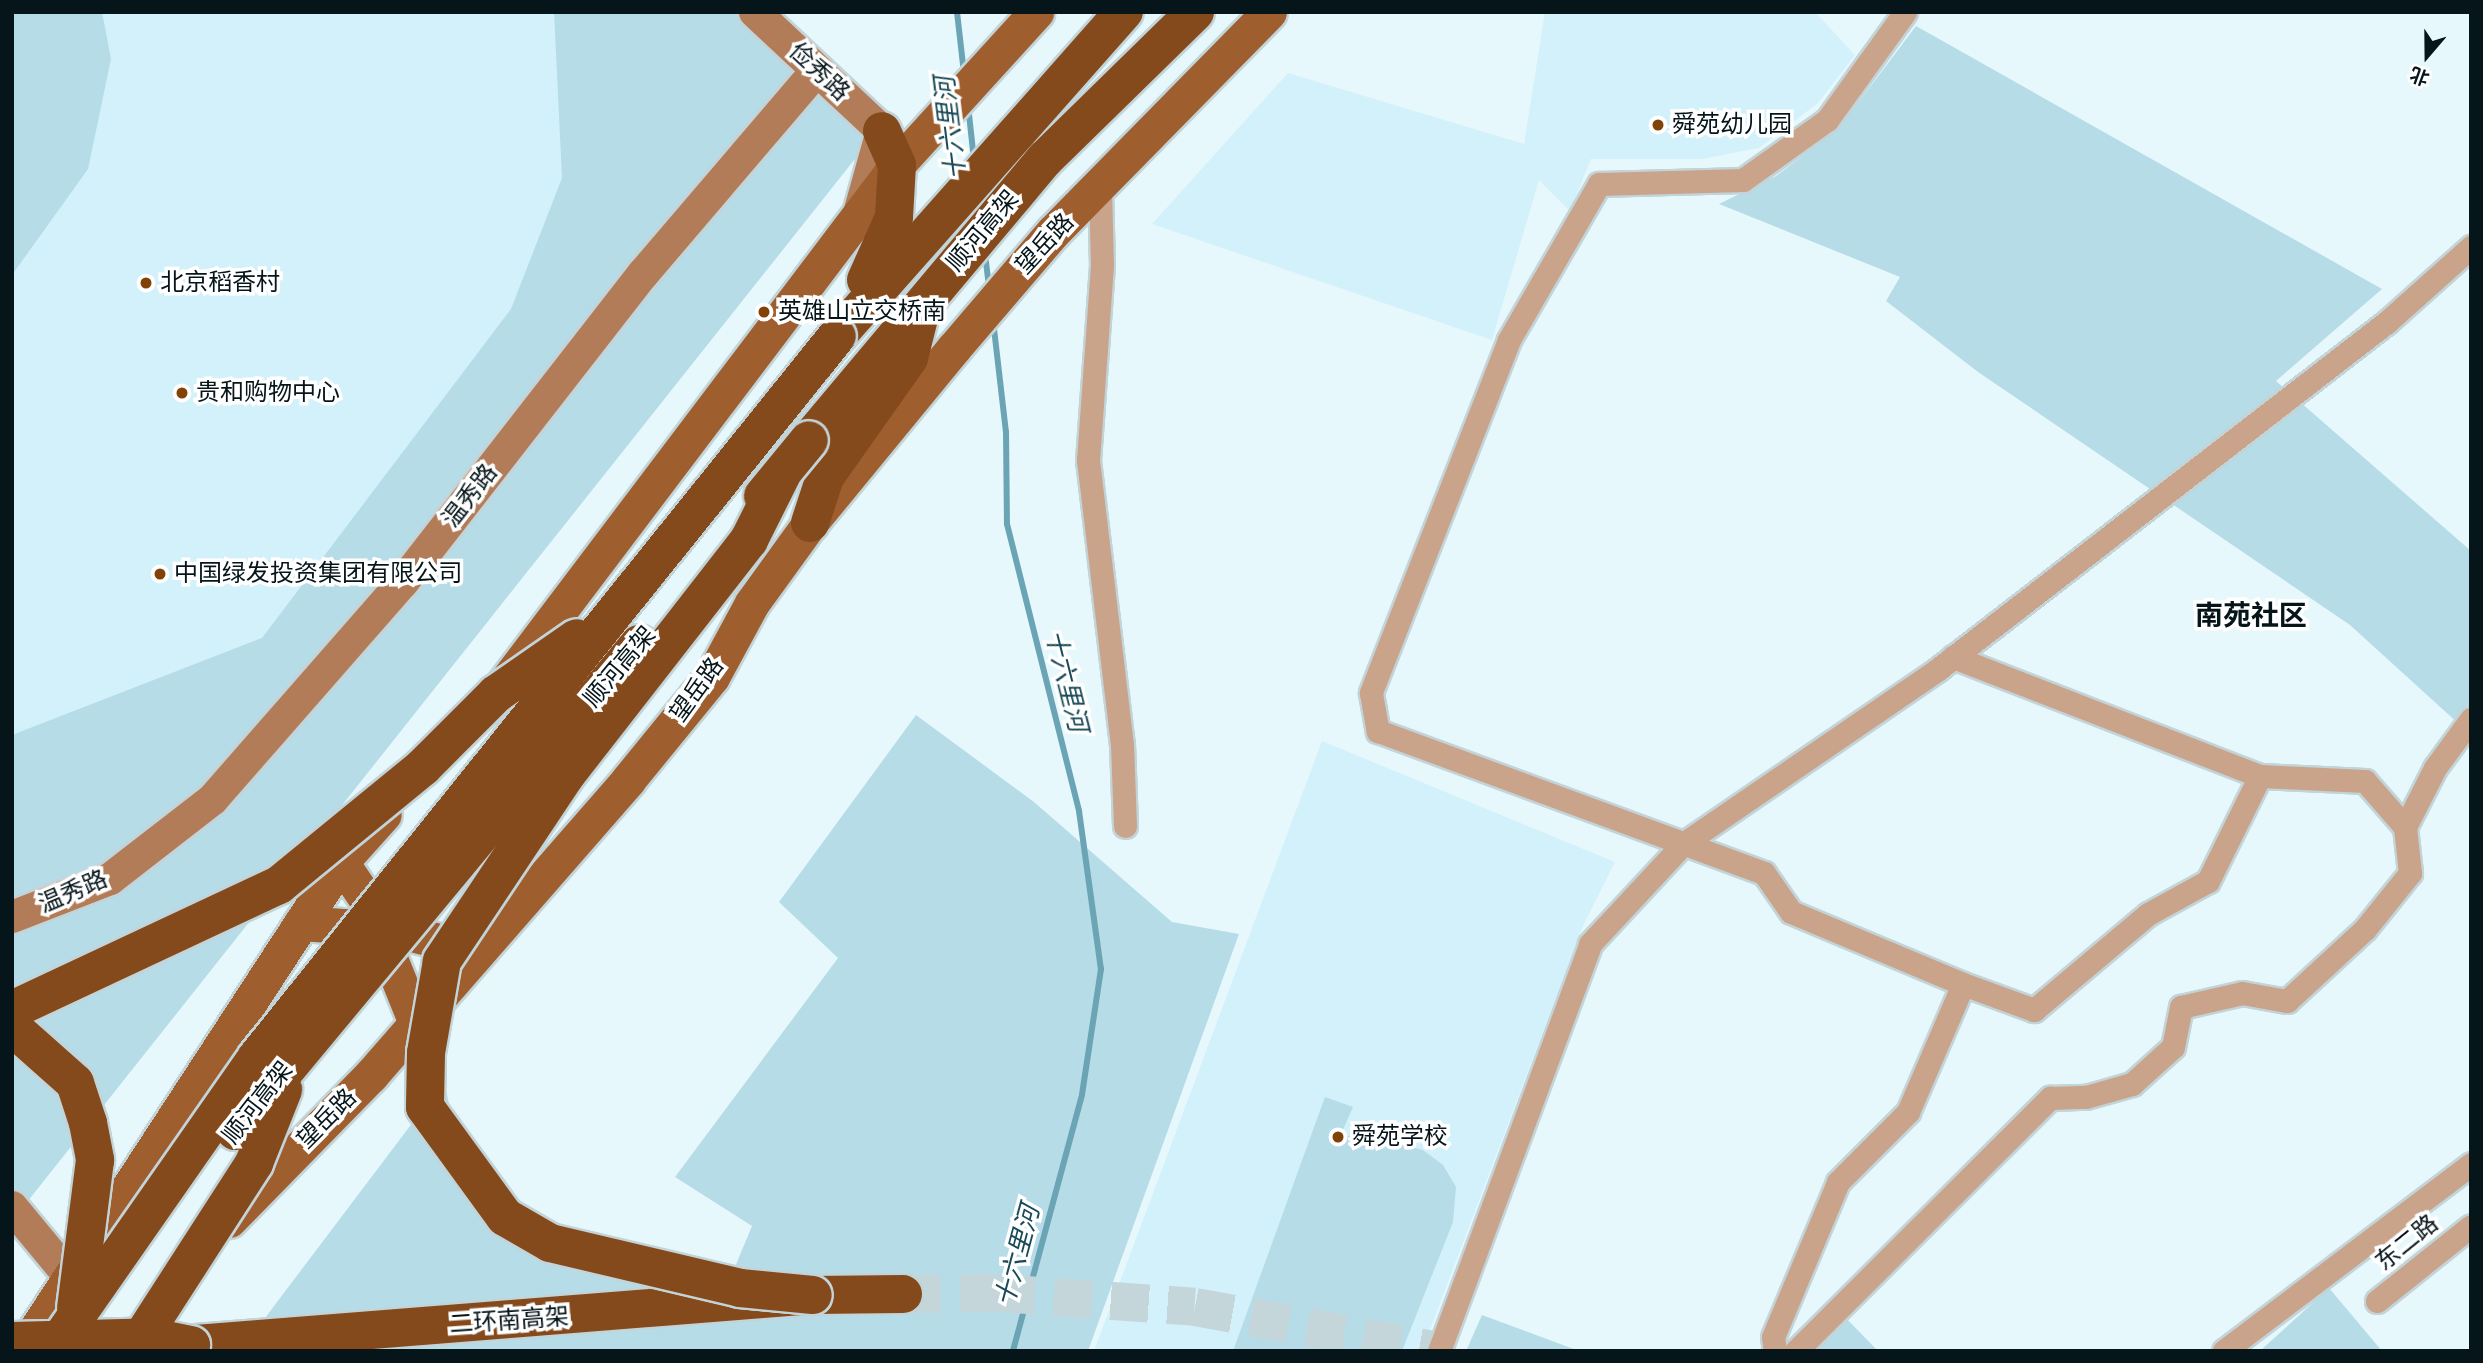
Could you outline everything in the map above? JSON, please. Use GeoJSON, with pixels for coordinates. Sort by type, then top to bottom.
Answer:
{"type":"FeatureCollection","features":[{"type":"Feature","properties":{"kind":"highway","name":"顺河高架"},"geometry":{"type":"LineString","coordinates":[[52,1351],[78,1335],[299,1050],[1045,159],[1165,45],[1195,12]]}},
{"type":"Feature","properties":{"kind":"highway"},"geometry":{"type":"LineString","coordinates":[[1165,45],[1223,12]]}},
{"type":"Feature","properties":{"kind":"highway","name":"顺河高架"},"geometry":{"type":"LineString","coordinates":[[78,1335],[257,1057],[842,328],[1116,18]]}},
{"type":"Feature","properties":{"kind":"highway"},"geometry":{"type":"LineString","coordinates":[[842,328],[894,217],[890,148]]}},
{"type":"Feature","properties":{"kind":"highway"},"geometry":{"type":"LineString","coordinates":[[810,523],[825,477],[909,358],[928,297]]}},
{"type":"Feature","properties":{"kind":"highway"},"geometry":{"type":"LineString","coordinates":[[781,476],[748,540],[566,775],[442,961],[426,1053],[425,1107],[505,1217],[550,1243],[740,1288],[813,1295]]}},
{"type":"Feature","properties":{"kind":"highway"},"geometry":{"type":"LineString","coordinates":[[12,1010],[279,885],[423,767],[496,694],[610,615]]}},
{"type":"Feature","properties":{"kind":"highway"},"geometry":{"type":"LineString","coordinates":[[12,1027],[75,1083],[88,1123],[95,1160],[78,1335]]}},
{"type":"Feature","properties":{"kind":"highway"},"geometry":{"type":"LineString","coordinates":[[133,1351],[254,1163],[299,1050]]}},
{"type":"Feature","properties":{"kind":"highway","name":"二环南高架"},"geometry":{"type":"LineString","coordinates":[[114,1351],[813,1295],[903,1294]]}},
{"type":"Feature","properties":{"kind":"highway"},"geometry":{"type":"LineString","coordinates":[[12,1341],[152,1338],[191,1345]]}},
{"type":"Feature","properties":{"kind":"main road"},"geometry":{"type":"LineString","coordinates":[[22,1351],[341,862],[474,711],[497,694],[857,219],[890,148],[945,110],[1036,12]]}},
{"type":"Feature","properties":{"kind":"main road","name":"望岳路"},"geometry":{"type":"LineString","coordinates":[[103,1351],[416,1023],[712,677],[752,603],[810,523],[953,349],[1053,232],[1100,189],[1269,12]]}},
{"type":"Feature","properties":{"kind":"main road"},"geometry":{"type":"LineString","coordinates":[[341,862],[385,927],[477,951]]}},
{"type":"Feature","properties":{"kind":"main road"},"geometry":{"type":"LineString","coordinates":[[301,923],[371,928],[381,936],[416,1023]]}},
{"type":"Feature","properties":{"kind":"street","name":"俭秀路"},"geometry":{"type":"LineString","coordinates":[[755,12],[817,70],[890,148]]}},
{"type":"Feature","properties":{"kind":"street"},"geometry":{"type":"LineString","coordinates":[[1905,12],[1827,120],[1743,180],[1599,184],[1509,340],[1371,693],[1378,731],[1764,873],[1791,912],[1963,984],[2034,1010],[2148,914],[2208,880],[2260,776]]}},
{"type":"Feature","properties":{"kind":"street","name":"温秀路"},"geometry":{"type":"LineString","coordinates":[[12,918],[110,879],[213,799],[402,582],[643,274],[817,70]]}},
{"type":"Feature","properties":{"kind":"street"},"geometry":{"type":"LineString","coordinates":[[1100,189],[1102,265],[1087,460],[1122,744],[1125,826]]}},
{"type":"Feature","properties":{"kind":"street"},"geometry":{"type":"LineString","coordinates":[[1439,1351],[1590,944],[1683,844],[1953,657],[2387,322],[2471,247]]}},
{"type":"Feature","properties":{"kind":"street"},"geometry":{"type":"LineString","coordinates":[[1953,657],[2260,776],[2365,781],[2405,827]]}},
{"type":"Feature","properties":{"kind":"street"},"geometry":{"type":"LineString","coordinates":[[1796,1351],[2050,1098],[2086,1097],[2132,1084],[2173,1047],[2181,1007],[2242,993],[2287,1001],[2365,929],[2410,873],[2405,827],[2435,768],[2471,719]]}},
{"type":"Feature","properties":{"kind":"street"},"geometry":{"type":"LineString","coordinates":[[1776,1351],[1773,1337],[1839,1182],[1908,1112],[1963,984]]}},
{"type":"Feature","properties":{"kind":"street"},"geometry":{"type":"LineString","coordinates":[[2224,1351],[2471,1164]]}},
{"type":"Feature","properties":{"kind":"street"},"geometry":{"type":"LineString","coordinates":[[12,1207],[69,1276]]}},
{"type":"Feature","properties":{"kind":"street","name":"东二路"},"geometry":{"type":"LineString","coordinates":[[2377,1301],[2471,1226]]}},
{"type":"Feature","properties":{"kind":"shaded area"},"geometry":{"type":"Polygon","coordinates":[[[12,12],[715,12],[863,144],[12,959],[12,12]]]}},
{"type":"Feature","properties":{"kind":"shaded area"},"geometry":{"type":"Polygon","coordinates":[[[12,12],[102,12],[111,59],[88,169],[12,275],[12,12]]]}},
{"type":"Feature","properties":{"kind":"shaded area"},"geometry":{"type":"Polygon","coordinates":[[[554,12],[734,12],[874,135],[12,1221],[12,735],[262,638],[511,309],[562,178],[554,12]]]}},
{"type":"Feature","properties":{"kind":"shaded area"},"geometry":{"type":"Polygon","coordinates":[[[1545,12],[1815,12],[1855,55],[1818,103],[1759,148],[1702,159],[1591,159],[1570,211],[1539,180],[1492,340],[1152,224],[1288,73],[1524,144],[1545,12]]]}},
{"type":"Feature","properties":{"kind":"shaded area"},"geometry":{"type":"Polygon","coordinates":[[[1916,26],[2382,289],[2276,381],[2471,551],[2471,735],[2350,625],[1978,372],[1886,301],[1900,277],[1719,204],[1776,176],[1839,128],[1916,26]]]}},
{"type":"Feature","properties":{"kind":"shaded area"},"geometry":{"type":"Polygon","coordinates":[[[916,715],[1034,802],[1172,922],[1239,934],[1088,1351],[240,1351],[444,1081],[458,1146],[513,1207],[616,1267],[732,1274],[752,1226],[675,1177],[838,958],[779,902],[916,715]]]}},
{"type":"Feature","properties":{"kind":"shaded area","name":"舜苑学校"},"geometry":{"type":"Polygon","coordinates":[[[1322,741],[1615,862],[1583,926],[1422,1351],[1094,1351],[1322,741]]]}},
{"type":"Feature","properties":{"kind":"shaded area"},"geometry":{"type":"Polygon","coordinates":[[[1325,1097],[1353,1107],[1338,1141],[1357,1132],[1423,1150],[1443,1165],[1456,1187],[1453,1222],[1402,1351],[1233,1351],[1325,1097]]]}},
{"type":"Feature","properties":{"kind":"shaded area"},"geometry":{"type":"Polygon","coordinates":[[[2329,1288],[2382,1351],[2260,1351],[2329,1288]]]}},
{"type":"Feature","properties":{"kind":"shaded area"},"geometry":{"type":"Polygon","coordinates":[[[1482,1315],[1579,1351],[1466,1351],[1482,1315]]]}},
{"type":"Feature","properties":{"kind":"shaded area"},"geometry":{"type":"Polygon","coordinates":[[[1843,1315],[1878,1351],[1807,1351],[1843,1315]]]}},
{"type":"Feature","properties":{"kind":"waterway","name":"十六里河"},"geometry":{"type":"LineString","coordinates":[[957,12],[964,73]]}},
{"type":"Feature","properties":{"kind":"waterway","name":"十六里河"},"geometry":{"type":"LineString","coordinates":[[968,105],[974,160]]}},
{"type":"Feature","properties":{"kind":"waterway","name":"十六里河"},"geometry":{"type":"LineString","coordinates":[[985,254],[989,288]]}},
{"type":"Feature","properties":{"kind":"waterway","name":"十六里河"},"geometry":{"type":"LineString","coordinates":[[993,320],[1006,432],[1007,524],[1079,811],[1101,969],[1082,1095],[1013,1351]]}},
{"type":"Feature","properties":{"kind":"tunnel"},"geometry":{"type":"LineString","coordinates":[[903,1294],[997,1293],[1195,1307],[1439,1351]]}},
{"type":"Feature","properties":{"kind":"place","name":"舜苑幼儿园"},"geometry":{"type":"Point","coordinates":[1658,125]}},
{"type":"Feature","properties":{"kind":"place","name":"北京稻香村"},"geometry":{"type":"Point","coordinates":[146,283]}},
{"type":"Feature","properties":{"kind":"place","name":"英雄山立交桥南"},"geometry":{"type":"Point","coordinates":[764,312]}},
{"type":"Feature","properties":{"kind":"place","name":"贵和购物中心"},"geometry":{"type":"Point","coordinates":[182,393]}},
{"type":"Feature","properties":{"kind":"place","name":"中国绿发投资集团有限公司"},"geometry":{"type":"Point","coordinates":[160,574]}},
{"type":"Feature","properties":{"kind":"place","name":"舜苑学校"},"geometry":{"type":"Point","coordinates":[1338,1137]}},
{"type":"Feature","properties":{"kind":"district","name":"南苑社区"},"geometry":{"type":"Point","coordinates":[2251,616]}}]}
